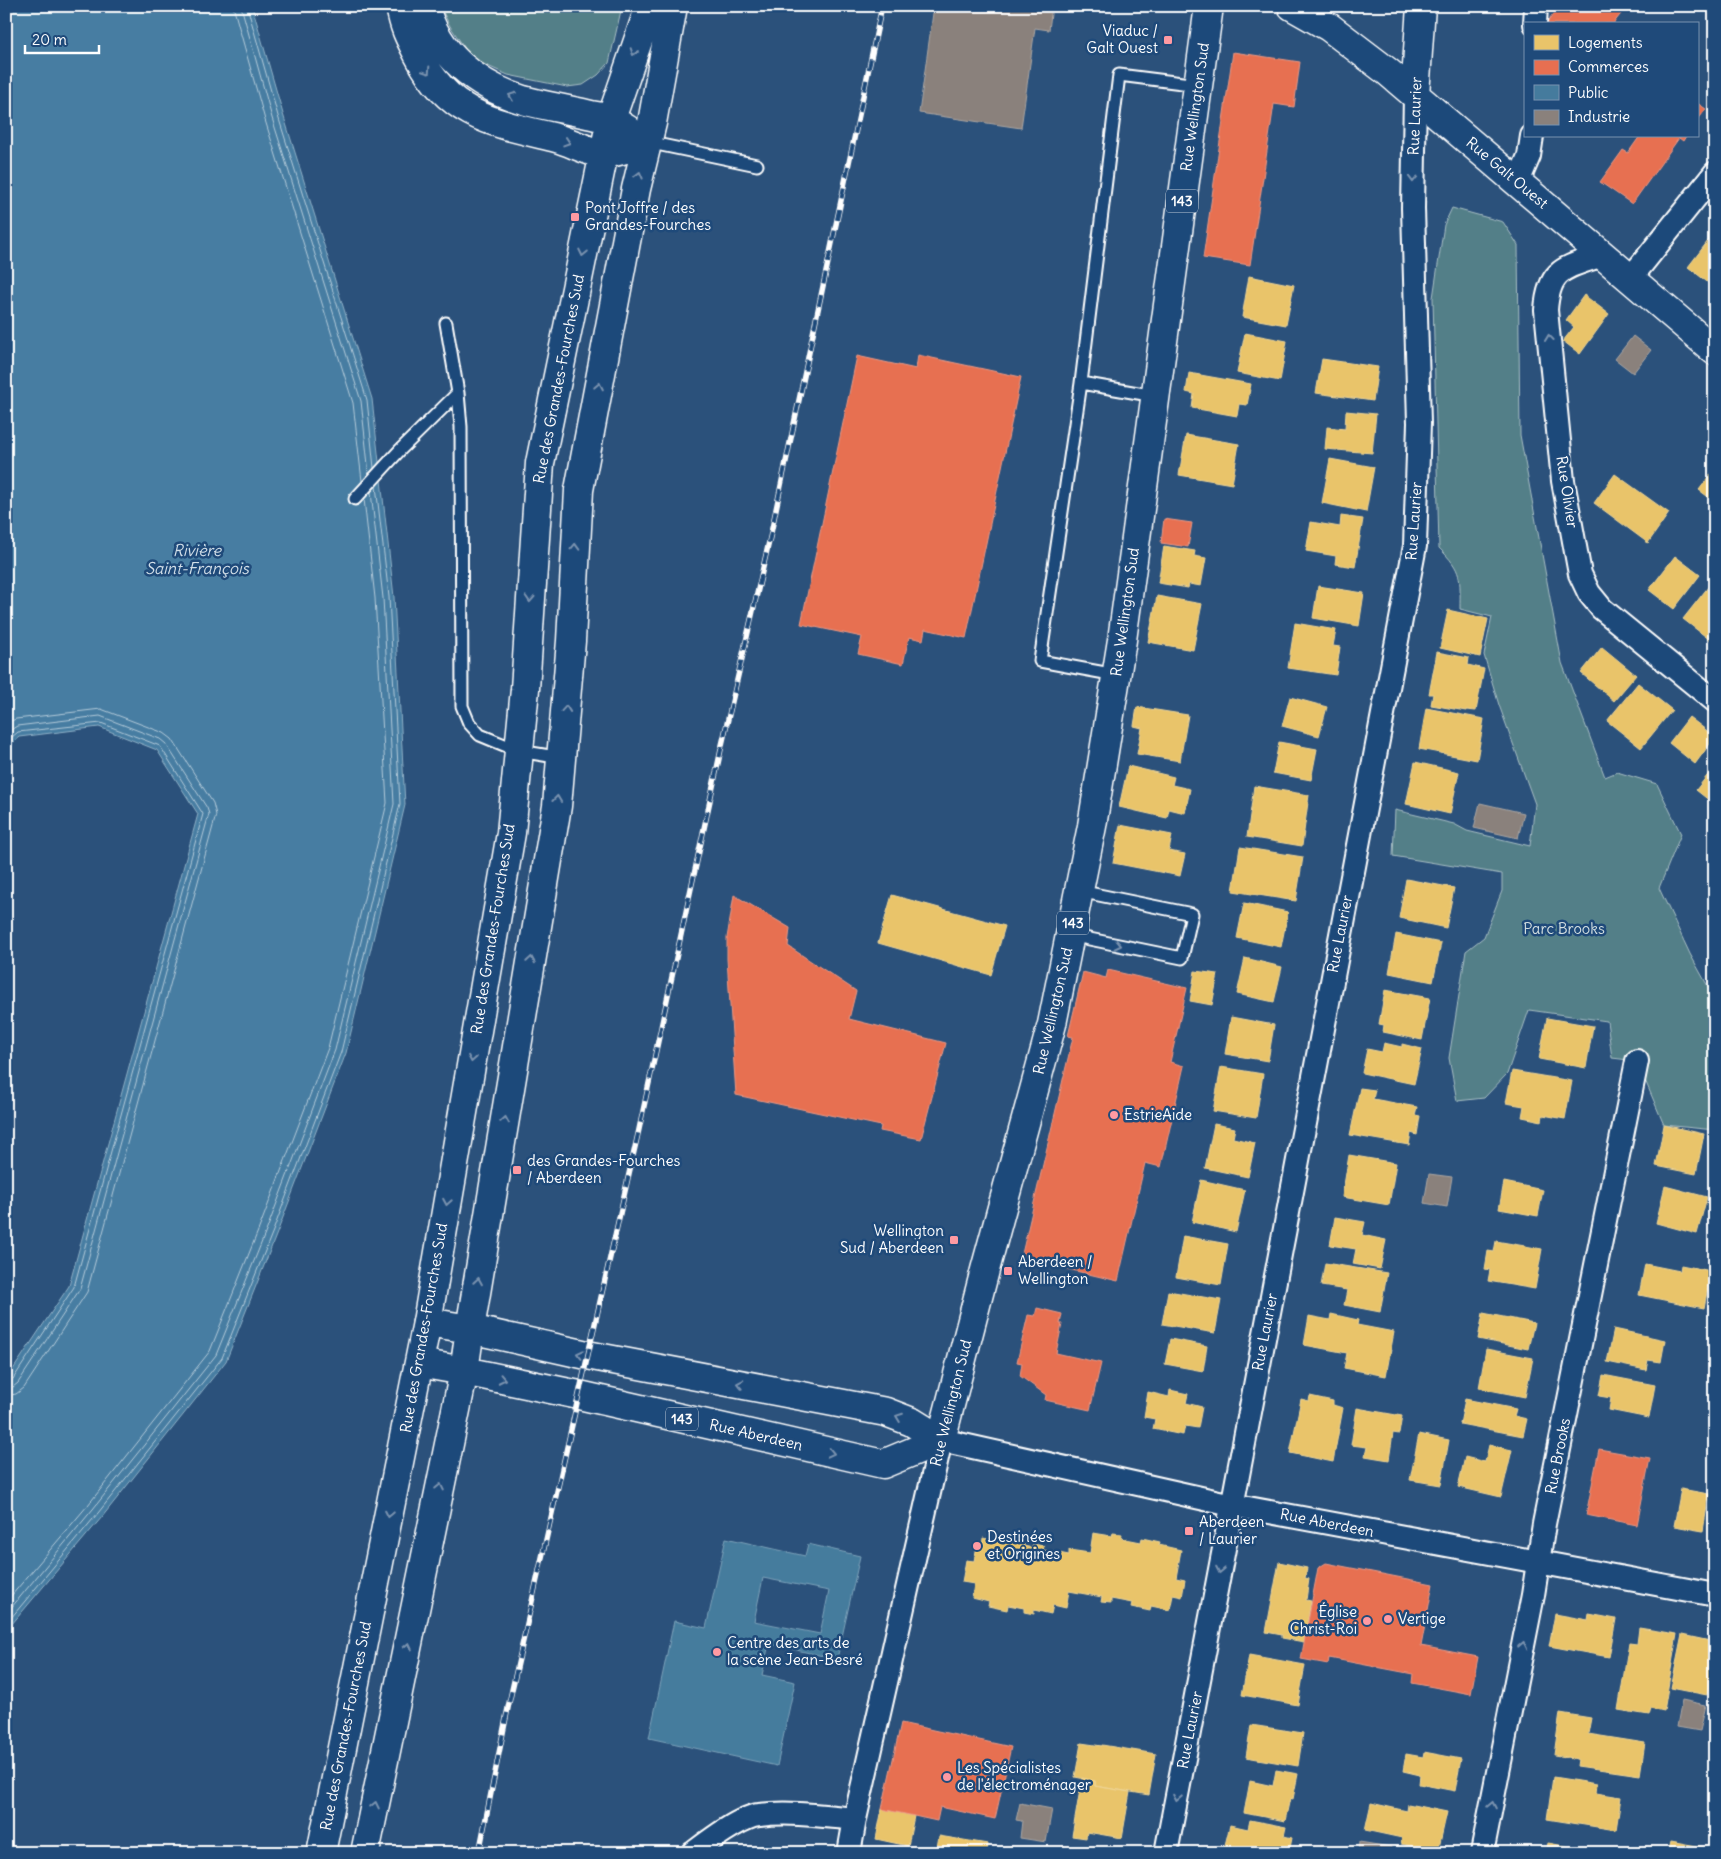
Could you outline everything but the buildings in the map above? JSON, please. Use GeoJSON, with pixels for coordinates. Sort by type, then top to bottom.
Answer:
{"type":"FeatureCollection","features":[{"type":"Feature","properties":{"kind":"main road"},"geometry":{"type":"LineString","coordinates":[[400,6],[404,28],[427,72],[447,96],[458,105],[494,123],[561,140],[603,154],[647,142]]}},
{"type":"Feature","properties":{"kind":"main road"},"geometry":{"type":"LineString","coordinates":[[425,6],[429,23],[439,42],[454,60],[472,75],[494,88],[523,100],[611,120],[647,142]]}},
{"type":"Feature","properties":{"kind":"main road","name":"Rue des Grandes-Fourches Sud"},"geometry":{"type":"LineString","coordinates":[[321,1853],[419,1364],[511,833],[525,689],[540,463],[611,120],[650,6]]}},
{"type":"Feature","properties":{"kind":"main road"},"geometry":{"type":"LineString","coordinates":[[365,1853],[464,1371],[557,806],[571,641],[579,490],[673,6]]}},
{"type":"Feature","properties":{"kind":"main road","name":"Rue Wellington Sud"},"geometry":{"type":"LineString","coordinates":[[941,1440],[1052,1024],[1092,826],[1116,675],[1156,396],[1209,6]]}},
{"type":"Feature","properties":{"kind":"main road","name":"Rue Galt Ouest"},"geometry":{"type":"LineString","coordinates":[[1292,6],[1329,27],[1415,95],[1715,351]]}},
{"type":"Feature","properties":{"kind":"main road","name":"Rue Laurier"},"geometry":{"type":"LineString","coordinates":[[1415,95],[1421,6]]}},
{"type":"Feature","properties":{"kind":"main road","name":"Rue Aberdeen"},"geometry":{"type":"LineString","coordinates":[[426,1322],[470,1329],[587,1356],[886,1412],[912,1422],[941,1440]]}},
{"type":"Feature","properties":{"kind":"main road","name":"Rue Aberdeen"},"geometry":{"type":"LineString","coordinates":[[419,1364],[464,1371],[579,1395],[883,1464],[941,1440]]}},
{"type":"Feature","properties":{"kind":"street"},"geometry":{"type":"LineString","coordinates":[[1535,22],[1536,6]]}},
{"type":"Feature","properties":{"kind":"street","name":"Rue Laurier"},"geometry":{"type":"LineString","coordinates":[[1166,1853],[1415,546],[1419,423],[1413,208],[1415,95]]}},
{"type":"Feature","properties":{"kind":"street"},"geometry":{"type":"LineString","coordinates":[[1518,182],[1529,156],[1532,138]]}},
{"type":"Feature","properties":{"kind":"street"},"geometry":{"type":"LineString","coordinates":[[1630,279],[1715,173]]}},
{"type":"Feature","properties":{"kind":"street","name":"Rue Olivier"},"geometry":{"type":"LineString","coordinates":[[1602,255],[1567,268],[1554,277],[1547,292],[1546,310],[1563,480],[1580,574],[1589,593],[1602,609],[1715,701]]}},
{"type":"Feature","properties":{"kind":"street","name":"Rue Brooks"},"geometry":{"type":"LineString","coordinates":[[1482,1853],[1544,1524],[1637,1061]]}},
{"type":"Feature","properties":{"kind":"street","name":"Rue Aberdeen"},"geometry":{"type":"LineString","coordinates":[[941,1440],[1232,1505],[1715,1595]]}},
{"type":"Feature","properties":{"kind":"street","name":"Rue Wellington Sud"},"geometry":{"type":"LineString","coordinates":[[849,1853],[855,1819],[941,1440]]}},
{"type":"Feature","properties":{"kind":"street"},"geometry":{"type":"LineString","coordinates":[[693,1853],[733,1825],[758,1815],[794,1814],[855,1819]]}},
{"type":"Feature","properties":{"kind":"lane"},"geometry":{"type":"LineString","coordinates":[[1116,675],[1040,661],[1081,384],[1118,75],[1198,85]]}},
{"type":"Feature","properties":{"kind":"lane"},"geometry":{"type":"LineString","coordinates":[[647,142],[757,165]]}},
{"type":"Feature","properties":{"kind":"lane"},"geometry":{"type":"LineString","coordinates":[[446,323],[458,393],[461,427],[462,706],[469,723],[480,735],[518,751],[562,758]]}},
{"type":"Feature","properties":{"kind":"lane"},"geometry":{"type":"LineString","coordinates":[[1081,384],[1156,396]]}},
{"type":"Feature","properties":{"kind":"lane"},"geometry":{"type":"LineString","coordinates":[[355,499],[400,450],[458,393]]}},
{"type":"Feature","properties":{"kind":"lane"},"geometry":{"type":"LineString","coordinates":[[1070,934],[1182,958],[1192,914],[1079,892]]}},
{"type":"Feature","properties":{"kind":"green space"},"geometry":{"type":"Polygon","coordinates":[[[440,6],[622,6],[609,63],[598,75],[583,85],[567,87],[508,75],[481,63],[466,50],[450,26],[440,6]]]}},
{"type":"Feature","properties":{"kind":"green space","name":"Parc Brooks"},"geometry":{"type":"Polygon","coordinates":[[[1452,208],[1503,222],[1518,245],[1520,435],[1562,663],[1605,777],[1617,772],[1657,784],[1681,834],[1659,888],[1690,954],[1715,999],[1715,1130],[1664,1125],[1637,1061],[1612,1058],[1607,1021],[1529,1010],[1507,1074],[1484,1098],[1457,1101],[1449,1058],[1466,951],[1484,937],[1502,891],[1502,874],[1393,856],[1395,810],[1454,824],[1467,831],[1530,846],[1535,804],[1499,705],[1484,655],[1492,617],[1460,609],[1459,576],[1447,556],[1439,548],[1433,298],[1444,225],[1452,208]]]}},
{"type":"Feature","properties":{"kind":"water","name":"Rivière Saint-François"},"geometry":{"type":"Polygon","coordinates":[[[6,6],[252,6],[283,114],[372,399],[394,597],[405,805],[346,1053],[226,1361],[102,1517],[6,1631],[6,1380],[69,1286],[198,814],[157,750],[99,727],[19,737],[6,748],[6,6]]]}},
{"type":"Feature","properties":{"kind":"railway"},"geometry":{"type":"LineString","coordinates":[[479,1853],[509,1703],[638,1134],[722,745],[771,533],[882,6]]}},
{"type":"Feature","properties":{"kind":"place","name":"Viaduc / Galt Ouest"},"geometry":{"type":"Point","coordinates":[1168,40]}},
{"type":"Feature","properties":{"kind":"place","name":"Pont Joffre / des Grandes-Fourches"},"geometry":{"type":"Point","coordinates":[575,217]}},
{"type":"Feature","properties":{"kind":"place","name":"EstrieAide"},"geometry":{"type":"Point","coordinates":[1114,1115]}},
{"type":"Feature","properties":{"kind":"place","name":"des Grandes-Fourches / Aberdeen"},"geometry":{"type":"Point","coordinates":[517,1170]}},
{"type":"Feature","properties":{"kind":"place","name":"Wellington Sud / Aberdeen"},"geometry":{"type":"Point","coordinates":[954,1240]}},
{"type":"Feature","properties":{"kind":"place","name":"Aberdeen / Wellington"},"geometry":{"type":"Point","coordinates":[1008,1271]}},
{"type":"Feature","properties":{"kind":"place","name":"Aberdeen / Laurier"},"geometry":{"type":"Point","coordinates":[1189,1531]}},
{"type":"Feature","properties":{"kind":"place","name":"Destinées et Origines"},"geometry":{"type":"Point","coordinates":[977,1546]}},
{"type":"Feature","properties":{"kind":"place","name":"Vertige"},"geometry":{"type":"Point","coordinates":[1388,1619]}},
{"type":"Feature","properties":{"kind":"place","name":"Église Christ-Roi"},"geometry":{"type":"Point","coordinates":[1367,1621]}},
{"type":"Feature","properties":{"kind":"place","name":"Centre des arts de la scène Jean-Besré"},"geometry":{"type":"Point","coordinates":[717,1652]}},
{"type":"Feature","properties":{"kind":"place","name":"Les Spécialistes de l'électroménager"},"geometry":{"type":"Point","coordinates":[947,1777]}}]}
